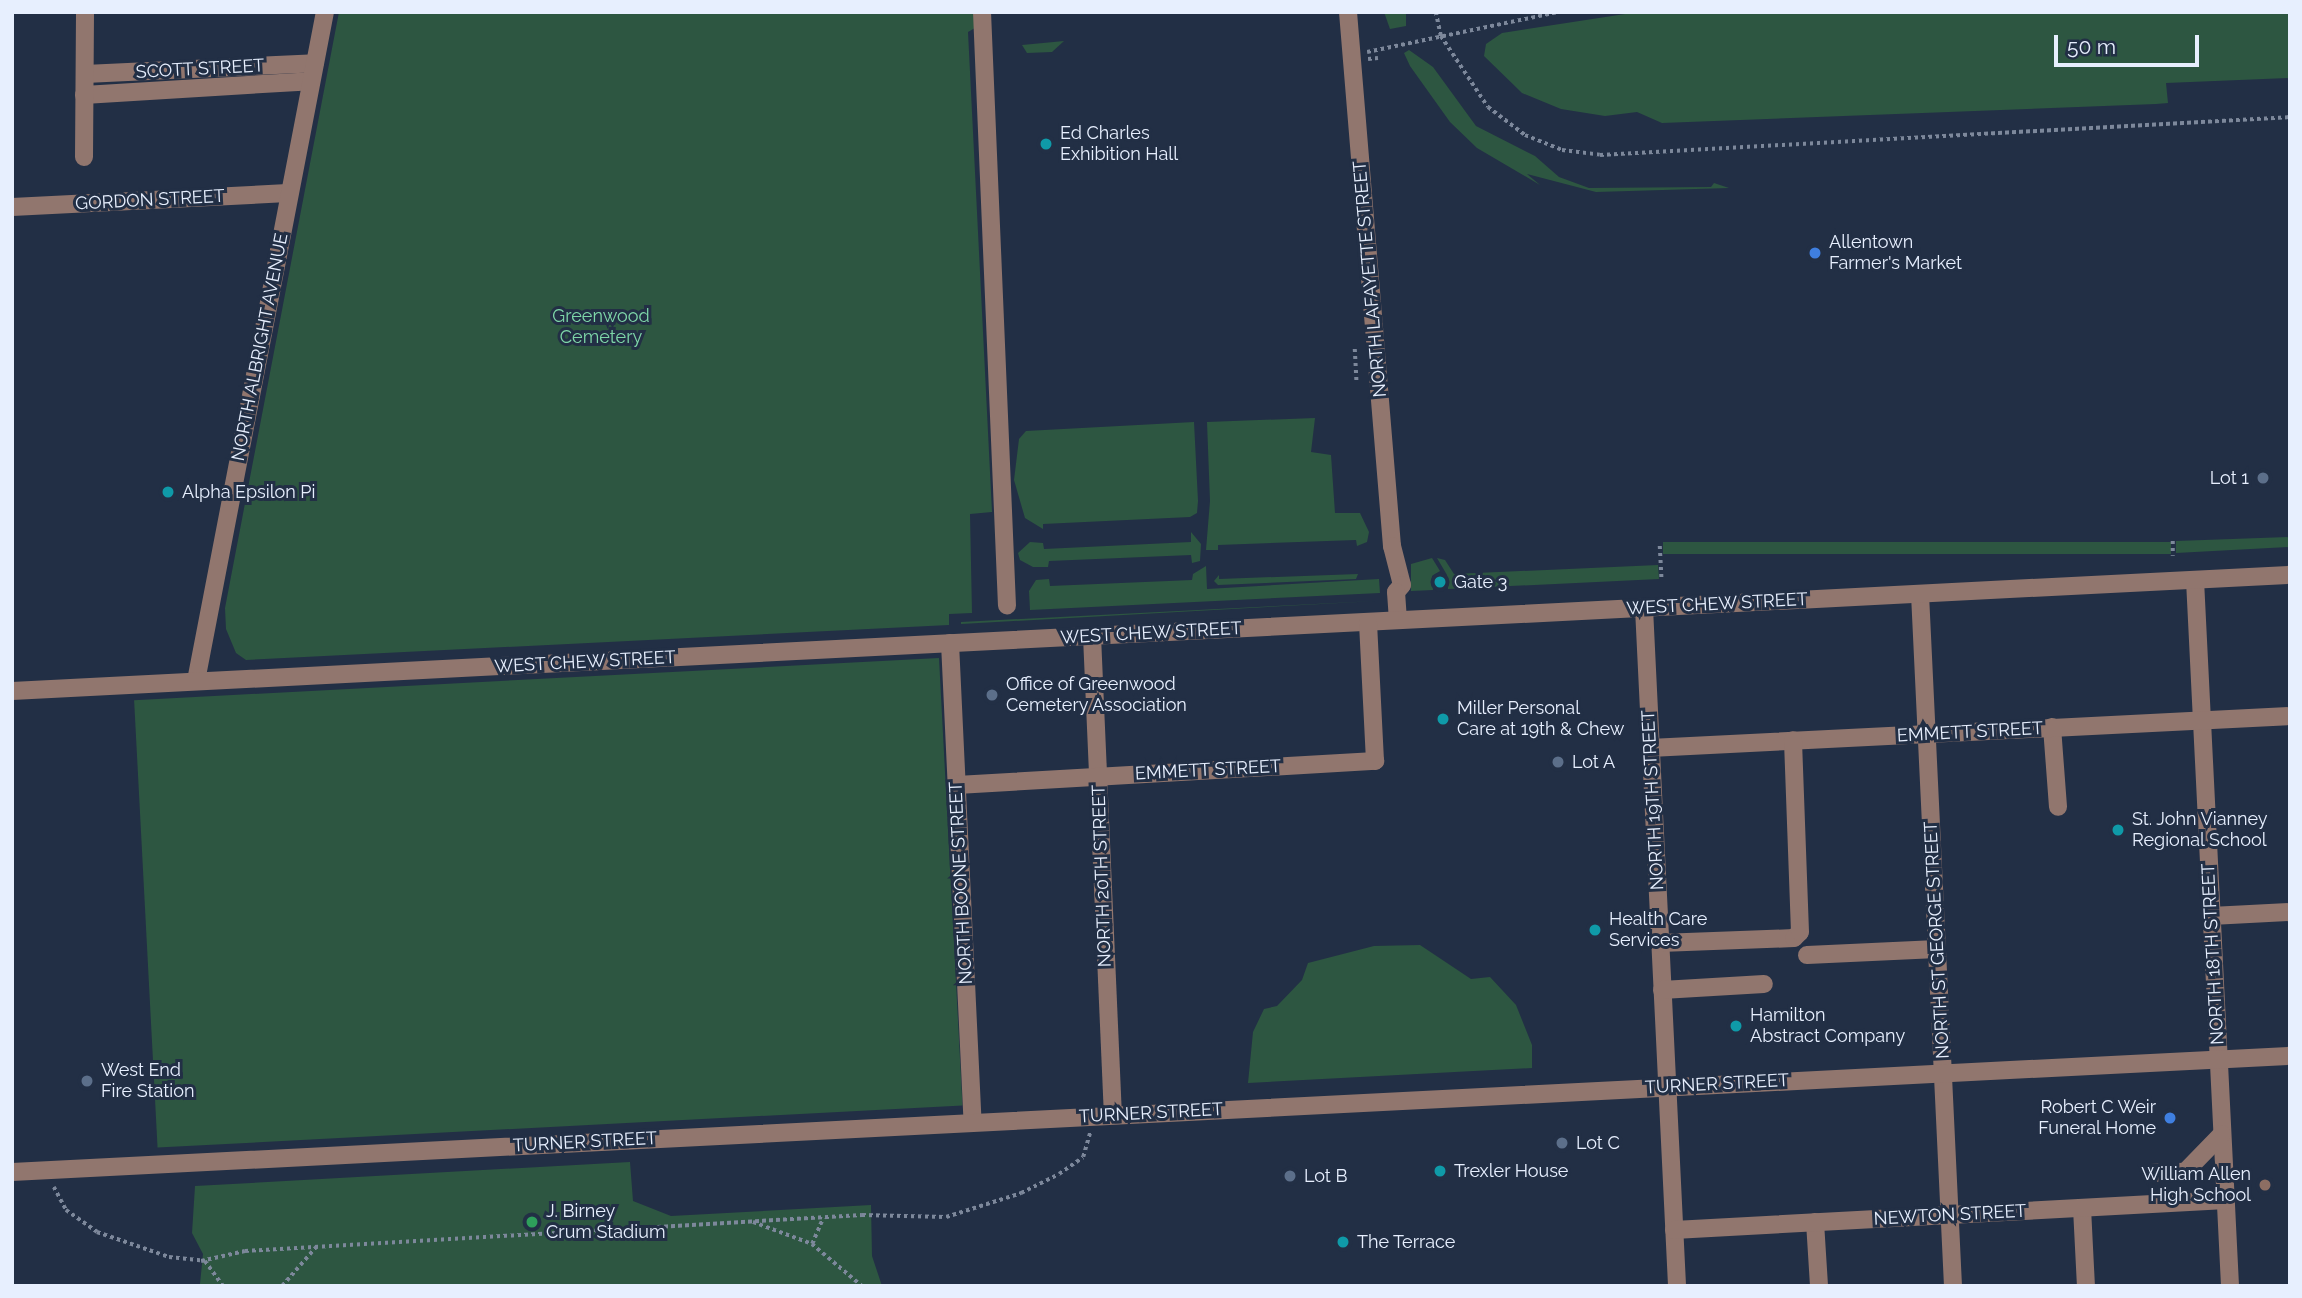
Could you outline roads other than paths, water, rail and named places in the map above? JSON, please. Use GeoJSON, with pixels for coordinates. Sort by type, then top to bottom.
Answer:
{"type":"FeatureCollection","features":[{"type":"Feature","properties":{"kind":"street"},"geometry":{"type":"LineString","coordinates":[[84,157],[85,12]]}},
{"type":"Feature","properties":{"kind":"street","name":"NORTH ALBRIGHT AVENUE"},"geometry":{"type":"LineString","coordinates":[[196,681],[325,12]]}},
{"type":"Feature","properties":{"kind":"street"},"geometry":{"type":"LineString","coordinates":[[982,12],[1007,605]]}},
{"type":"Feature","properties":{"kind":"street","name":"NORTH LAFAYETTE STREET"},"geometry":{"type":"LineString","coordinates":[[1348,12],[1392,546],[1387,586],[1396,592],[1398,620]]}},
{"type":"Feature","properties":{"kind":"street","name":"SCOTT STREET"},"geometry":{"type":"LineString","coordinates":[[85,74],[315,63]]}},
{"type":"Feature","properties":{"kind":"street"},"geometry":{"type":"LineString","coordinates":[[84,95],[312,81]]}},
{"type":"Feature","properties":{"kind":"street","name":"GORDON STREET"},"geometry":{"type":"LineString","coordinates":[[12,207],[288,193]]}},
{"type":"Feature","properties":{"kind":"street","name":"WEST CHEW STREET"},"geometry":{"type":"LineString","coordinates":[[12,691],[2290,575]]}},
{"type":"Feature","properties":{"kind":"street","name":"NORTH 18TH STREET"},"geometry":{"type":"LineString","coordinates":[[2195,580],[2230,1286]]}},
{"type":"Feature","properties":{"kind":"street","name":"NORTH ST GEORGE STREET"},"geometry":{"type":"LineString","coordinates":[[1920,594],[1953,1286]]}},
{"type":"Feature","properties":{"kind":"street","name":"NORTH 19TH STREET"},"geometry":{"type":"LineString","coordinates":[[1644,608],[1677,1286]]}},
{"type":"Feature","properties":{"kind":"street","name":"EMMETT STREET"},"geometry":{"type":"LineString","coordinates":[[957,785],[1375,761],[1368,622]]}},
{"type":"Feature","properties":{"kind":"street","name":"NORTH 20TH STREET"},"geometry":{"type":"LineString","coordinates":[[1092,636],[1113,1115]]}},
{"type":"Feature","properties":{"kind":"street","name":"NORTH BOONE STREET"},"geometry":{"type":"LineString","coordinates":[[950,643],[973,1122]]}},
{"type":"Feature","properties":{"kind":"street","name":"EMMETT STREET"},"geometry":{"type":"LineString","coordinates":[[1650,748],[2290,716]]}},
{"type":"Feature","properties":{"kind":"street"},"geometry":{"type":"LineString","coordinates":[[2052,727],[2058,807]]}},
{"type":"Feature","properties":{"kind":"street"},"geometry":{"type":"LineString","coordinates":[[1660,943],[1794,938],[1800,932],[1793,740]]}},
{"type":"Feature","properties":{"kind":"street"},"geometry":{"type":"LineString","coordinates":[[2211,916],[2290,912]]}},
{"type":"Feature","properties":{"kind":"street"},"geometry":{"type":"LineString","coordinates":[[1807,955],[1937,949]]}},
{"type":"Feature","properties":{"kind":"street"},"geometry":{"type":"LineString","coordinates":[[1662,990],[1764,984]]}},
{"type":"Feature","properties":{"kind":"street","name":"TURNER STREET"},"geometry":{"type":"LineString","coordinates":[[13,1172],[2290,1056]]}},
{"type":"Feature","properties":{"kind":"street"},"geometry":{"type":"LineString","coordinates":[[2151,1173],[2185,1172],[2222,1134]]}},
{"type":"Feature","properties":{"kind":"street"},"geometry":{"type":"LineString","coordinates":[[12,1161],[13,1172]]}},
{"type":"Feature","properties":{"kind":"street","name":"NEWTON STREET"},"geometry":{"type":"LineString","coordinates":[[1674,1230],[2226,1200]]}},
{"type":"Feature","properties":{"kind":"street"},"geometry":{"type":"LineString","coordinates":[[2082,1208],[2086,1286]]}},
{"type":"Feature","properties":{"kind":"street"},"geometry":{"type":"LineString","coordinates":[[1815,1222],[1819,1286]]}},
{"type":"Feature","properties":{"kind":"place","name":"Ed Charles Exhibition Hall"},"geometry":{"type":"Point","coordinates":[1046,144]}},
{"type":"Feature","properties":{"kind":"place","name":"Allentown Farmer's Market"},"geometry":{"type":"Point","coordinates":[1815,253]}},
{"type":"Feature","properties":{"kind":"place","name":"Lot 1"},"geometry":{"type":"Point","coordinates":[2263,478]}},
{"type":"Feature","properties":{"kind":"place","name":"Alpha Epsilon Pi"},"geometry":{"type":"Point","coordinates":[168,492]}},
{"type":"Feature","properties":{"kind":"place","name":"Gate 3"},"geometry":{"type":"Point","coordinates":[1440,582]}},
{"type":"Feature","properties":{"kind":"place","name":"Office of Greenwood Cemetery Association"},"geometry":{"type":"Point","coordinates":[992,695]}},
{"type":"Feature","properties":{"kind":"place","name":"Miller Personal Care at 19th & Chew"},"geometry":{"type":"Point","coordinates":[1443,719]}},
{"type":"Feature","properties":{"kind":"place","name":"Lot A"},"geometry":{"type":"Point","coordinates":[1558,762]}},
{"type":"Feature","properties":{"kind":"place","name":"St. John Vianney Regional School"},"geometry":{"type":"Point","coordinates":[2118,830]}},
{"type":"Feature","properties":{"kind":"place","name":"Health Care Services"},"geometry":{"type":"Point","coordinates":[1595,930]}},
{"type":"Feature","properties":{"kind":"place","name":"Hamilton Abstract Company"},"geometry":{"type":"Point","coordinates":[1736,1026]}},
{"type":"Feature","properties":{"kind":"place","name":"West End Fire Station"},"geometry":{"type":"Point","coordinates":[87,1081]}},
{"type":"Feature","properties":{"kind":"place","name":"Robert C Weir Funeral Home"},"geometry":{"type":"Point","coordinates":[2170,1118]}},
{"type":"Feature","properties":{"kind":"place","name":"Lot C"},"geometry":{"type":"Point","coordinates":[1562,1143]}},
{"type":"Feature","properties":{"kind":"place","name":"Trexler House"},"geometry":{"type":"Point","coordinates":[1440,1171]}},
{"type":"Feature","properties":{"kind":"place","name":"Lot B"},"geometry":{"type":"Point","coordinates":[1290,1176]}},
{"type":"Feature","properties":{"kind":"place","name":"William Allen High School"},"geometry":{"type":"Point","coordinates":[2265,1185]}},
{"type":"Feature","properties":{"kind":"place","name":"J. Birney Crum Stadium"},"geometry":{"type":"Point","coordinates":[532,1222]}},
{"type":"Feature","properties":{"kind":"place","name":"The Terrace"},"geometry":{"type":"Point","coordinates":[1343,1242]}},
{"type":"Feature","properties":{"kind":"park label","name":"Greenwood Cemetery"},"geometry":{"type":"Point","coordinates":[601,327]}}]}
